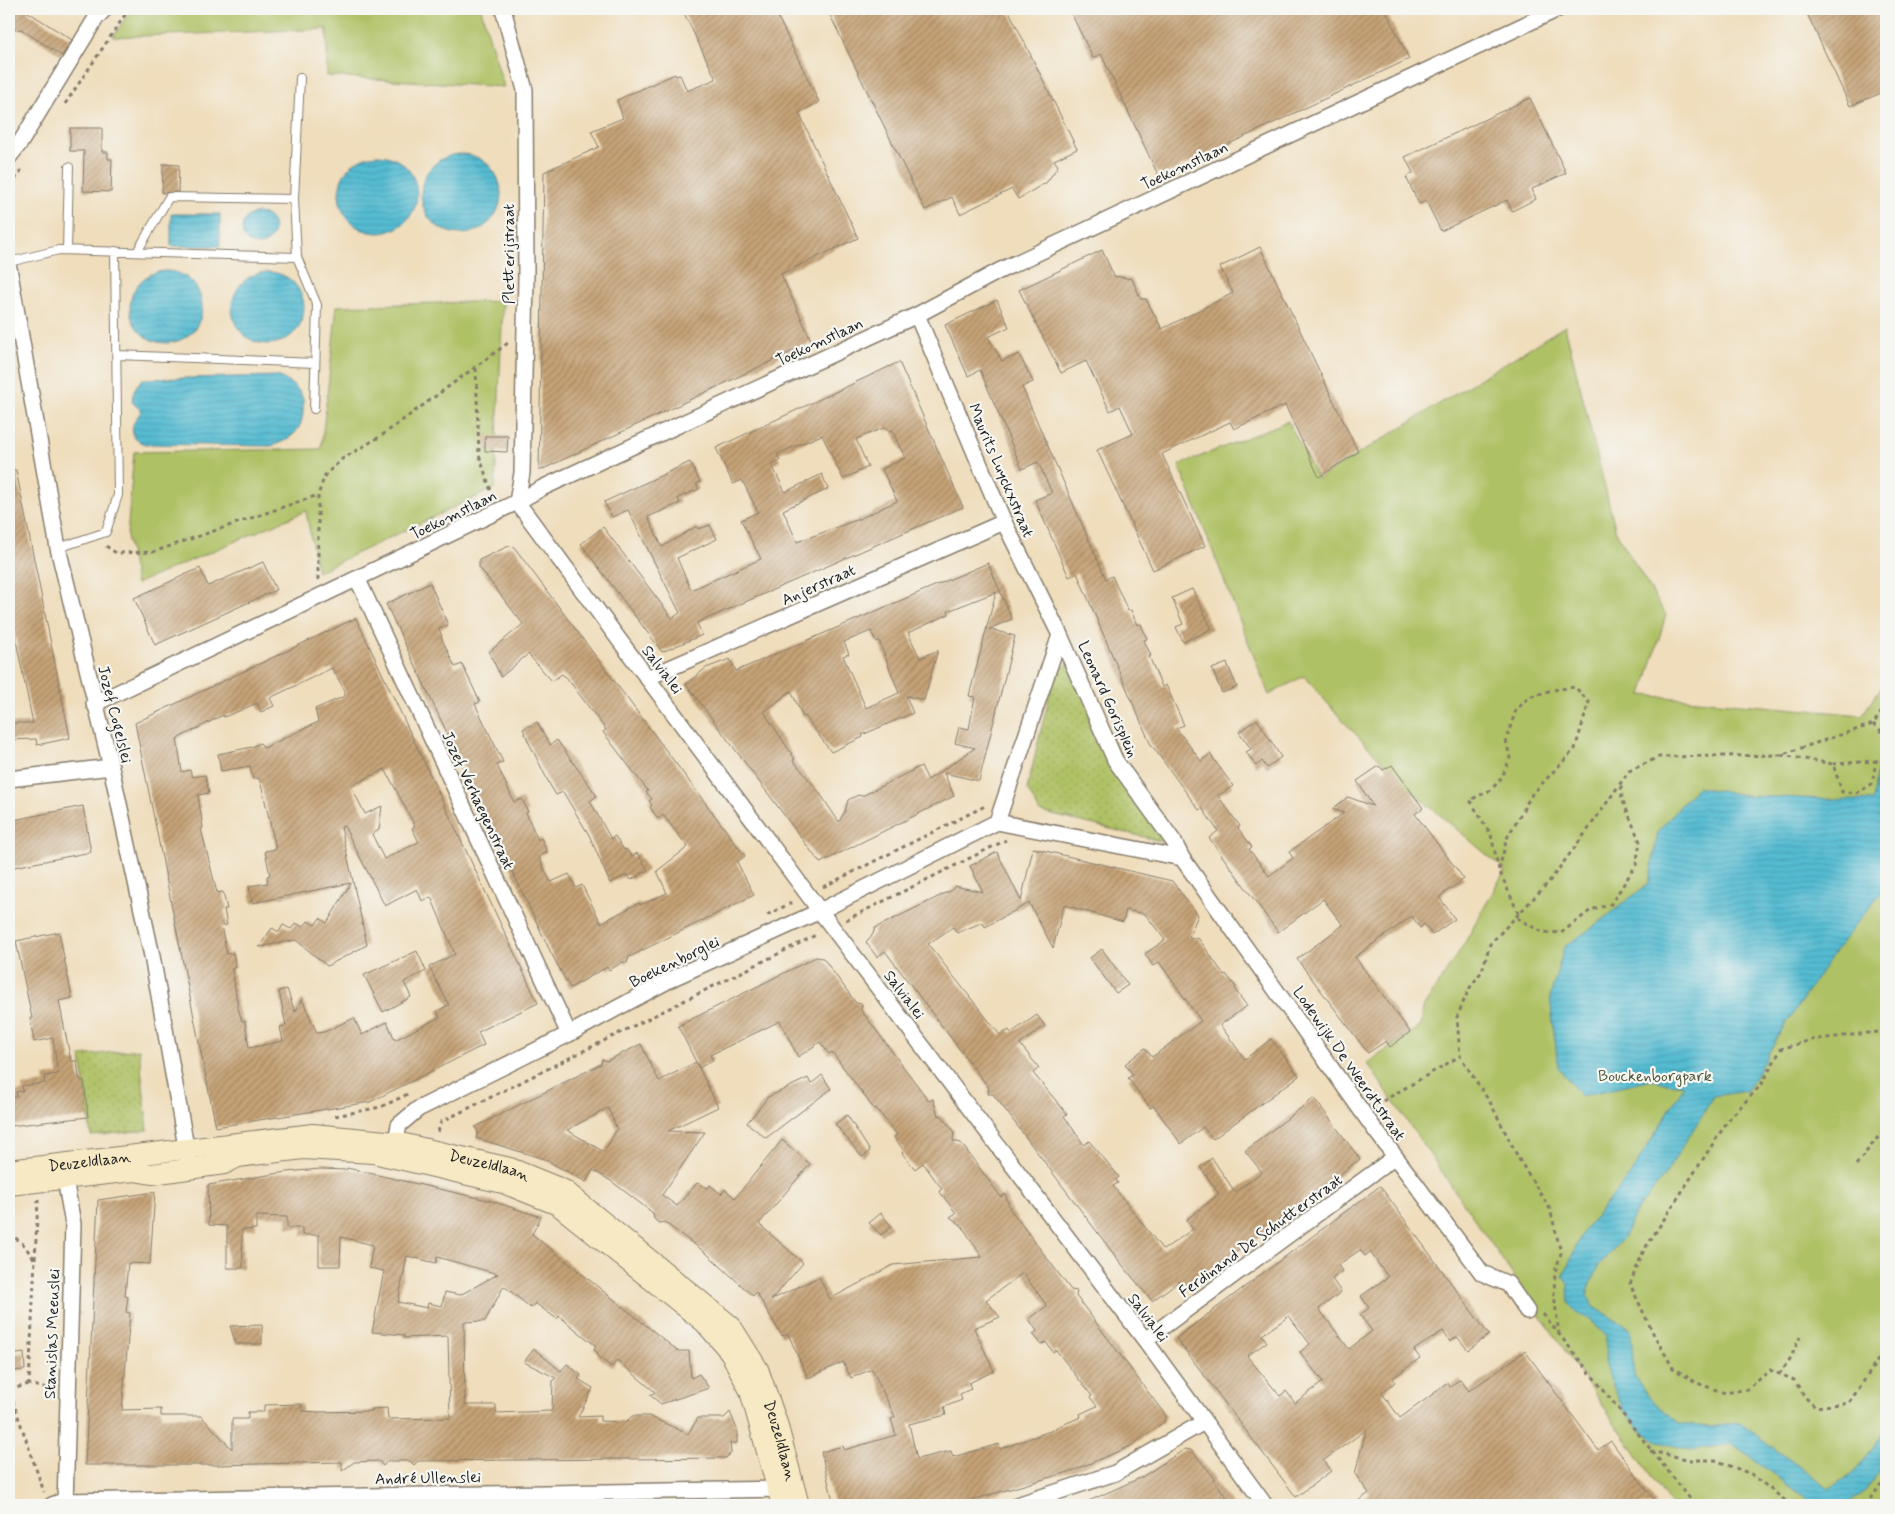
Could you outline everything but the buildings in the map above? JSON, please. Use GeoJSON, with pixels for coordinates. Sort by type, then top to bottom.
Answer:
{"type":"FeatureCollection","features":[{"type":"Feature","properties":{"kind":"street","name":"Pletterijstraat"},"geometry":{"type":"LineString","coordinates":[[503,9],[525,90],[525,329],[522,472],[517,502]]}},
{"type":"Feature","properties":{"kind":"street","name":"Toekomstlaan"},"geometry":{"type":"LineString","coordinates":[[94,704],[358,580],[499,512],[542,488],[917,315],[999,270],[1558,9]]}},
{"type":"Feature","properties":{"kind":"street"},"geometry":{"type":"LineString","coordinates":[[9,156],[20,143],[58,76],[98,12]]}},
{"type":"Feature","properties":{"kind":"street","name":"Jozef Cogelslei"},"geometry":{"type":"LineString","coordinates":[[9,268],[13,311],[58,548],[94,704],[111,768],[152,956],[191,1169]]}},
{"type":"Feature","properties":{"kind":"street","name":"Maurits Luyckxstraat"},"geometry":{"type":"LineString","coordinates":[[917,315],[1004,522],[1060,635]]}},
{"type":"Feature","properties":{"kind":"street","name":"Salvialei"},"geometry":{"type":"LineString","coordinates":[[517,502],[832,927],[1146,1340],[1265,1505]]}},
{"type":"Feature","properties":{"kind":"street","name":"Anjerstraat"},"geometry":{"type":"LineString","coordinates":[[648,678],[1004,522]]}},
{"type":"Feature","properties":{"kind":"street","name":"Jozef Verhaegenstraat"},"geometry":{"type":"LineString","coordinates":[[358,580],[569,1034]]}},
{"type":"Feature","properties":{"kind":"street","name":"Leonard Gorisplein"},"geometry":{"type":"LineString","coordinates":[[997,822],[1060,635]]}},
{"type":"Feature","properties":{"kind":"street","name":"Leonard Gorisplein"},"geometry":{"type":"LineString","coordinates":[[1060,635],[1115,760],[1174,842],[1182,858]]}},
{"type":"Feature","properties":{"kind":"street"},"geometry":{"type":"LineString","coordinates":[[9,779],[111,768]]}},
{"type":"Feature","properties":{"kind":"street"},"geometry":{"type":"LineString","coordinates":[[997,822],[1182,858]]}},
{"type":"Feature","properties":{"kind":"street","name":"Boekenborglei"},"geometry":{"type":"LineString","coordinates":[[395,1149],[399,1125],[418,1109],[569,1034],[675,977],[820,911],[997,822]]}},
{"type":"Feature","properties":{"kind":"street","name":"Lodewijk De Weerdtstraat"},"geometry":{"type":"LineString","coordinates":[[1182,858],[1363,1113],[1482,1273],[1508,1284],[1527,1311]]}},
{"type":"Feature","properties":{"kind":"street","name":"Deuzeldlaan"},"geometry":{"type":"LineString","coordinates":[[9,1185],[64,1171],[186,1148],[313,1134],[510,1168],[564,1190],[731,1326],[758,1369],[777,1423],[788,1497]]}},
{"type":"Feature","properties":{"kind":"street","name":"Deuzeldlaan"},"geometry":{"type":"LineString","coordinates":[[9,1170],[134,1171],[152,1174],[224,1164],[238,1157],[303,1149],[373,1153],[395,1149]]}},
{"type":"Feature","properties":{"kind":"street","name":"Ferdinand De Schutterstraat"},"geometry":{"type":"LineString","coordinates":[[1146,1340],[1395,1157]]}},
{"type":"Feature","properties":{"kind":"street","name":"Stanislas Meeuslei"},"geometry":{"type":"LineString","coordinates":[[56,1502],[67,1393],[73,1224],[64,1171]]}},
{"type":"Feature","properties":{"kind":"street"},"geometry":{"type":"LineString","coordinates":[[1017,1505],[1115,1473],[1204,1422]]}},
{"type":"Feature","properties":{"kind":"street","name":"André Ullenslei"},"geometry":{"type":"LineString","coordinates":[[56,1502],[788,1497]]}},
{"type":"Feature","properties":{"kind":"lane"},"geometry":{"type":"LineString","coordinates":[[300,78],[294,199],[297,257],[317,305],[314,409]]}},
{"type":"Feature","properties":{"kind":"lane"},"geometry":{"type":"LineString","coordinates":[[67,250],[69,167]]}},
{"type":"Feature","properties":{"kind":"lane"},"geometry":{"type":"LineString","coordinates":[[137,252],[169,197],[294,199]]}},
{"type":"Feature","properties":{"kind":"lane"},"geometry":{"type":"LineString","coordinates":[[9,262],[59,250],[297,257]]}},
{"type":"Feature","properties":{"kind":"lane"},"geometry":{"type":"LineString","coordinates":[[58,548],[106,532],[118,496],[115,251]]}},
{"type":"Feature","properties":{"kind":"lane"},"geometry":{"type":"LineString","coordinates":[[117,355],[315,363]]}},
{"type":"Feature","properties":{"kind":"path"},"geometry":{"type":"LineString","coordinates":[[62,110],[129,9]]}},
{"type":"Feature","properties":{"kind":"path"},"geometry":{"type":"LineString","coordinates":[[9,184],[12,184],[23,167]]}},
{"type":"Feature","properties":{"kind":"path"},"geometry":{"type":"LineString","coordinates":[[318,598],[316,531],[318,495],[326,475],[342,460],[381,436],[476,368],[525,329]]}},
{"type":"Feature","properties":{"kind":"path"},"geometry":{"type":"LineString","coordinates":[[476,368],[479,455],[499,512]]}},
{"type":"Feature","properties":{"kind":"path"},"geometry":{"type":"LineString","coordinates":[[92,537],[116,553],[154,552],[318,495]]}},
{"type":"Feature","properties":{"kind":"path"},"geometry":{"type":"LineString","coordinates":[[1499,870],[1507,838],[1532,794],[1575,748],[1589,702],[1575,687],[1552,690],[1529,697],[1516,710],[1506,740],[1510,758],[1502,777],[1491,790],[1470,800],[1491,835],[1499,870],[1518,916],[1542,932],[1561,933],[1590,910],[1611,904],[1636,865],[1640,842],[1622,799],[1621,782]]}},
{"type":"Feature","properties":{"kind":"path"},"geometry":{"type":"LineString","coordinates":[[1780,755],[1873,724],[1886,706]]}},
{"type":"Feature","properties":{"kind":"path"},"geometry":{"type":"LineString","coordinates":[[1873,724],[1885,734]]}},
{"type":"Feature","properties":{"kind":"path"},"geometry":{"type":"LineString","coordinates":[[1559,1334],[1554,1294],[1555,1272],[1561,1253],[1550,1209],[1520,1161],[1491,1104],[1460,1056],[1457,1017],[1469,989],[1482,971],[1490,944],[1550,880],[1629,771],[1659,756],[1780,755],[1834,764],[1876,761],[1886,754]]}},
{"type":"Feature","properties":{"kind":"path"},"geometry":{"type":"LineString","coordinates":[[1834,764],[1842,792],[1857,793],[1872,784],[1876,761]]}},
{"type":"Feature","properties":{"kind":"path"},"geometry":{"type":"LineString","coordinates":[[436,1140],[441,1122],[1030,828]]}},
{"type":"Feature","properties":{"kind":"path"},"geometry":{"type":"LineString","coordinates":[[1886,1031],[1810,1040],[1781,1048],[1761,1085],[1729,1118],[1644,1250],[1630,1284],[1654,1335],[1673,1368],[1697,1383],[1725,1393],[1748,1389],[1770,1370],[1794,1380],[1805,1397],[1815,1407],[1849,1403],[1886,1348]]}},
{"type":"Feature","properties":{"kind":"path"},"geometry":{"type":"LineString","coordinates":[[1363,1113],[1460,1056]]}},
{"type":"Feature","properties":{"kind":"path"},"geometry":{"type":"LineString","coordinates":[[1856,1165],[1886,1127]]}},
{"type":"Feature","properties":{"kind":"path"},"geometry":{"type":"LineString","coordinates":[[30,1384],[39,1194]]}},
{"type":"Feature","properties":{"kind":"path"},"geometry":{"type":"LineString","coordinates":[[9,1234],[23,1244],[35,1260]]}},
{"type":"Feature","properties":{"kind":"path"},"geometry":{"type":"LineString","coordinates":[[1544,1314],[1649,1450],[1695,1505]]}},
{"type":"Feature","properties":{"kind":"path"},"geometry":{"type":"LineString","coordinates":[[1779,1374],[1790,1359],[1800,1337]]}},
{"type":"Feature","properties":{"kind":"path"},"geometry":{"type":"LineString","coordinates":[[56,1502],[9,1390],[30,1384],[67,1393]]}},
{"type":"Feature","properties":{"kind":"path"},"geometry":{"type":"LineString","coordinates":[[1649,1450],[1691,1460],[1715,1460],[1751,1474],[1791,1505]]}},
{"type":"Feature","properties":{"kind":"path"},"geometry":{"type":"LineString","coordinates":[[1865,1505],[1886,1479]]}},
{"type":"Feature","properties":{"kind":"green space"},"geometry":{"type":"Polygon","coordinates":[[[131,9],[481,9],[504,87],[327,76],[327,29],[113,37],[131,9]]]}},
{"type":"Feature","properties":{"kind":"green space"},"geometry":{"type":"Polygon","coordinates":[[[503,301],[495,488],[317,572],[306,511],[136,584],[127,536],[134,452],[321,449],[337,306],[503,301]]]}},
{"type":"Feature","properties":{"kind":"green space","name":"Bouckenborgpark"},"geometry":{"type":"Polygon","coordinates":[[[1565,326],[1616,532],[1666,615],[1642,695],[1862,715],[1886,680],[1886,1505],[1671,1505],[1367,1063],[1421,1026],[1423,1008],[1464,944],[1505,870],[1409,789],[1343,721],[1304,676],[1269,695],[1179,465],[1288,421],[1318,479],[1565,326]]]}},
{"type":"Feature","properties":{"kind":"green space"},"geometry":{"type":"Polygon","coordinates":[[[1070,663],[1169,843],[1040,812],[1027,789],[1055,672],[1070,663]]]}},
{"type":"Feature","properties":{"kind":"green space"},"geometry":{"type":"Polygon","coordinates":[[[139,1049],[148,1130],[91,1136],[81,1056],[139,1049]]]}},
{"type":"Feature","properties":{"kind":"water"},"geometry":{"type":"Polygon","coordinates":[[[461,154],[476,157],[489,166],[498,179],[501,194],[498,209],[489,222],[476,231],[461,234],[446,231],[433,222],[424,209],[421,194],[424,179],[433,166],[446,157],[461,154]]]}},
{"type":"Feature","properties":{"kind":"water"},"geometry":{"type":"Polygon","coordinates":[[[370,155],[386,155],[400,161],[411,172],[417,186],[417,202],[411,216],[400,227],[386,233],[370,233],[356,227],[345,216],[339,202],[339,186],[345,172],[356,161],[370,155]]]}},
{"type":"Feature","properties":{"kind":"water"},"geometry":{"type":"Polygon","coordinates":[[[258,213],[264,214],[269,218],[273,223],[273,235],[269,240],[264,244],[258,245],[252,244],[247,240],[243,235],[242,229],[243,223],[247,218],[252,214],[258,213]]]}},
{"type":"Feature","properties":{"kind":"water"},"geometry":{"type":"Polygon","coordinates":[[[171,214],[220,214],[220,246],[171,246],[171,214]]]}},
{"type":"Feature","properties":{"kind":"water"},"geometry":{"type":"Polygon","coordinates":[[[173,271],[192,281],[200,293],[202,307],[200,321],[192,333],[180,341],[159,343],[140,333],[132,321],[130,300],[140,281],[152,273],[173,271]]]}},
{"type":"Feature","properties":{"kind":"water"},"geometry":{"type":"Polygon","coordinates":[[[268,272],[288,278],[298,288],[304,308],[298,328],[288,338],[268,344],[248,338],[238,328],[232,308],[238,288],[248,278],[268,272]]]}},
{"type":"Feature","properties":{"kind":"water"},"geometry":{"type":"Polygon","coordinates":[[[278,376],[292,384],[303,397],[303,415],[299,428],[295,433],[278,444],[271,446],[146,444],[140,442],[133,435],[133,426],[142,411],[132,402],[133,395],[136,386],[143,379],[278,376]]]}},
{"type":"Feature","properties":{"kind":"water"},"geometry":{"type":"Polygon","coordinates":[[[1886,756],[1886,886],[1836,950],[1781,1031],[1747,1091],[1714,1096],[1663,1178],[1637,1210],[1623,1238],[1599,1265],[1587,1294],[1593,1306],[1631,1330],[1634,1376],[1652,1401],[1679,1424],[1709,1427],[1740,1423],[1828,1488],[1847,1477],[1861,1463],[1886,1427],[1886,1463],[1862,1494],[1847,1505],[1814,1505],[1733,1444],[1691,1450],[1659,1442],[1640,1430],[1623,1409],[1605,1362],[1606,1337],[1591,1320],[1576,1313],[1569,1303],[1568,1284],[1563,1277],[1582,1233],[1630,1175],[1684,1086],[1652,1080],[1581,1096],[1558,1067],[1550,997],[1564,947],[1596,925],[1649,883],[1658,831],[1697,787],[1749,796],[1873,801],[1877,765],[1886,756]]]}}]}
